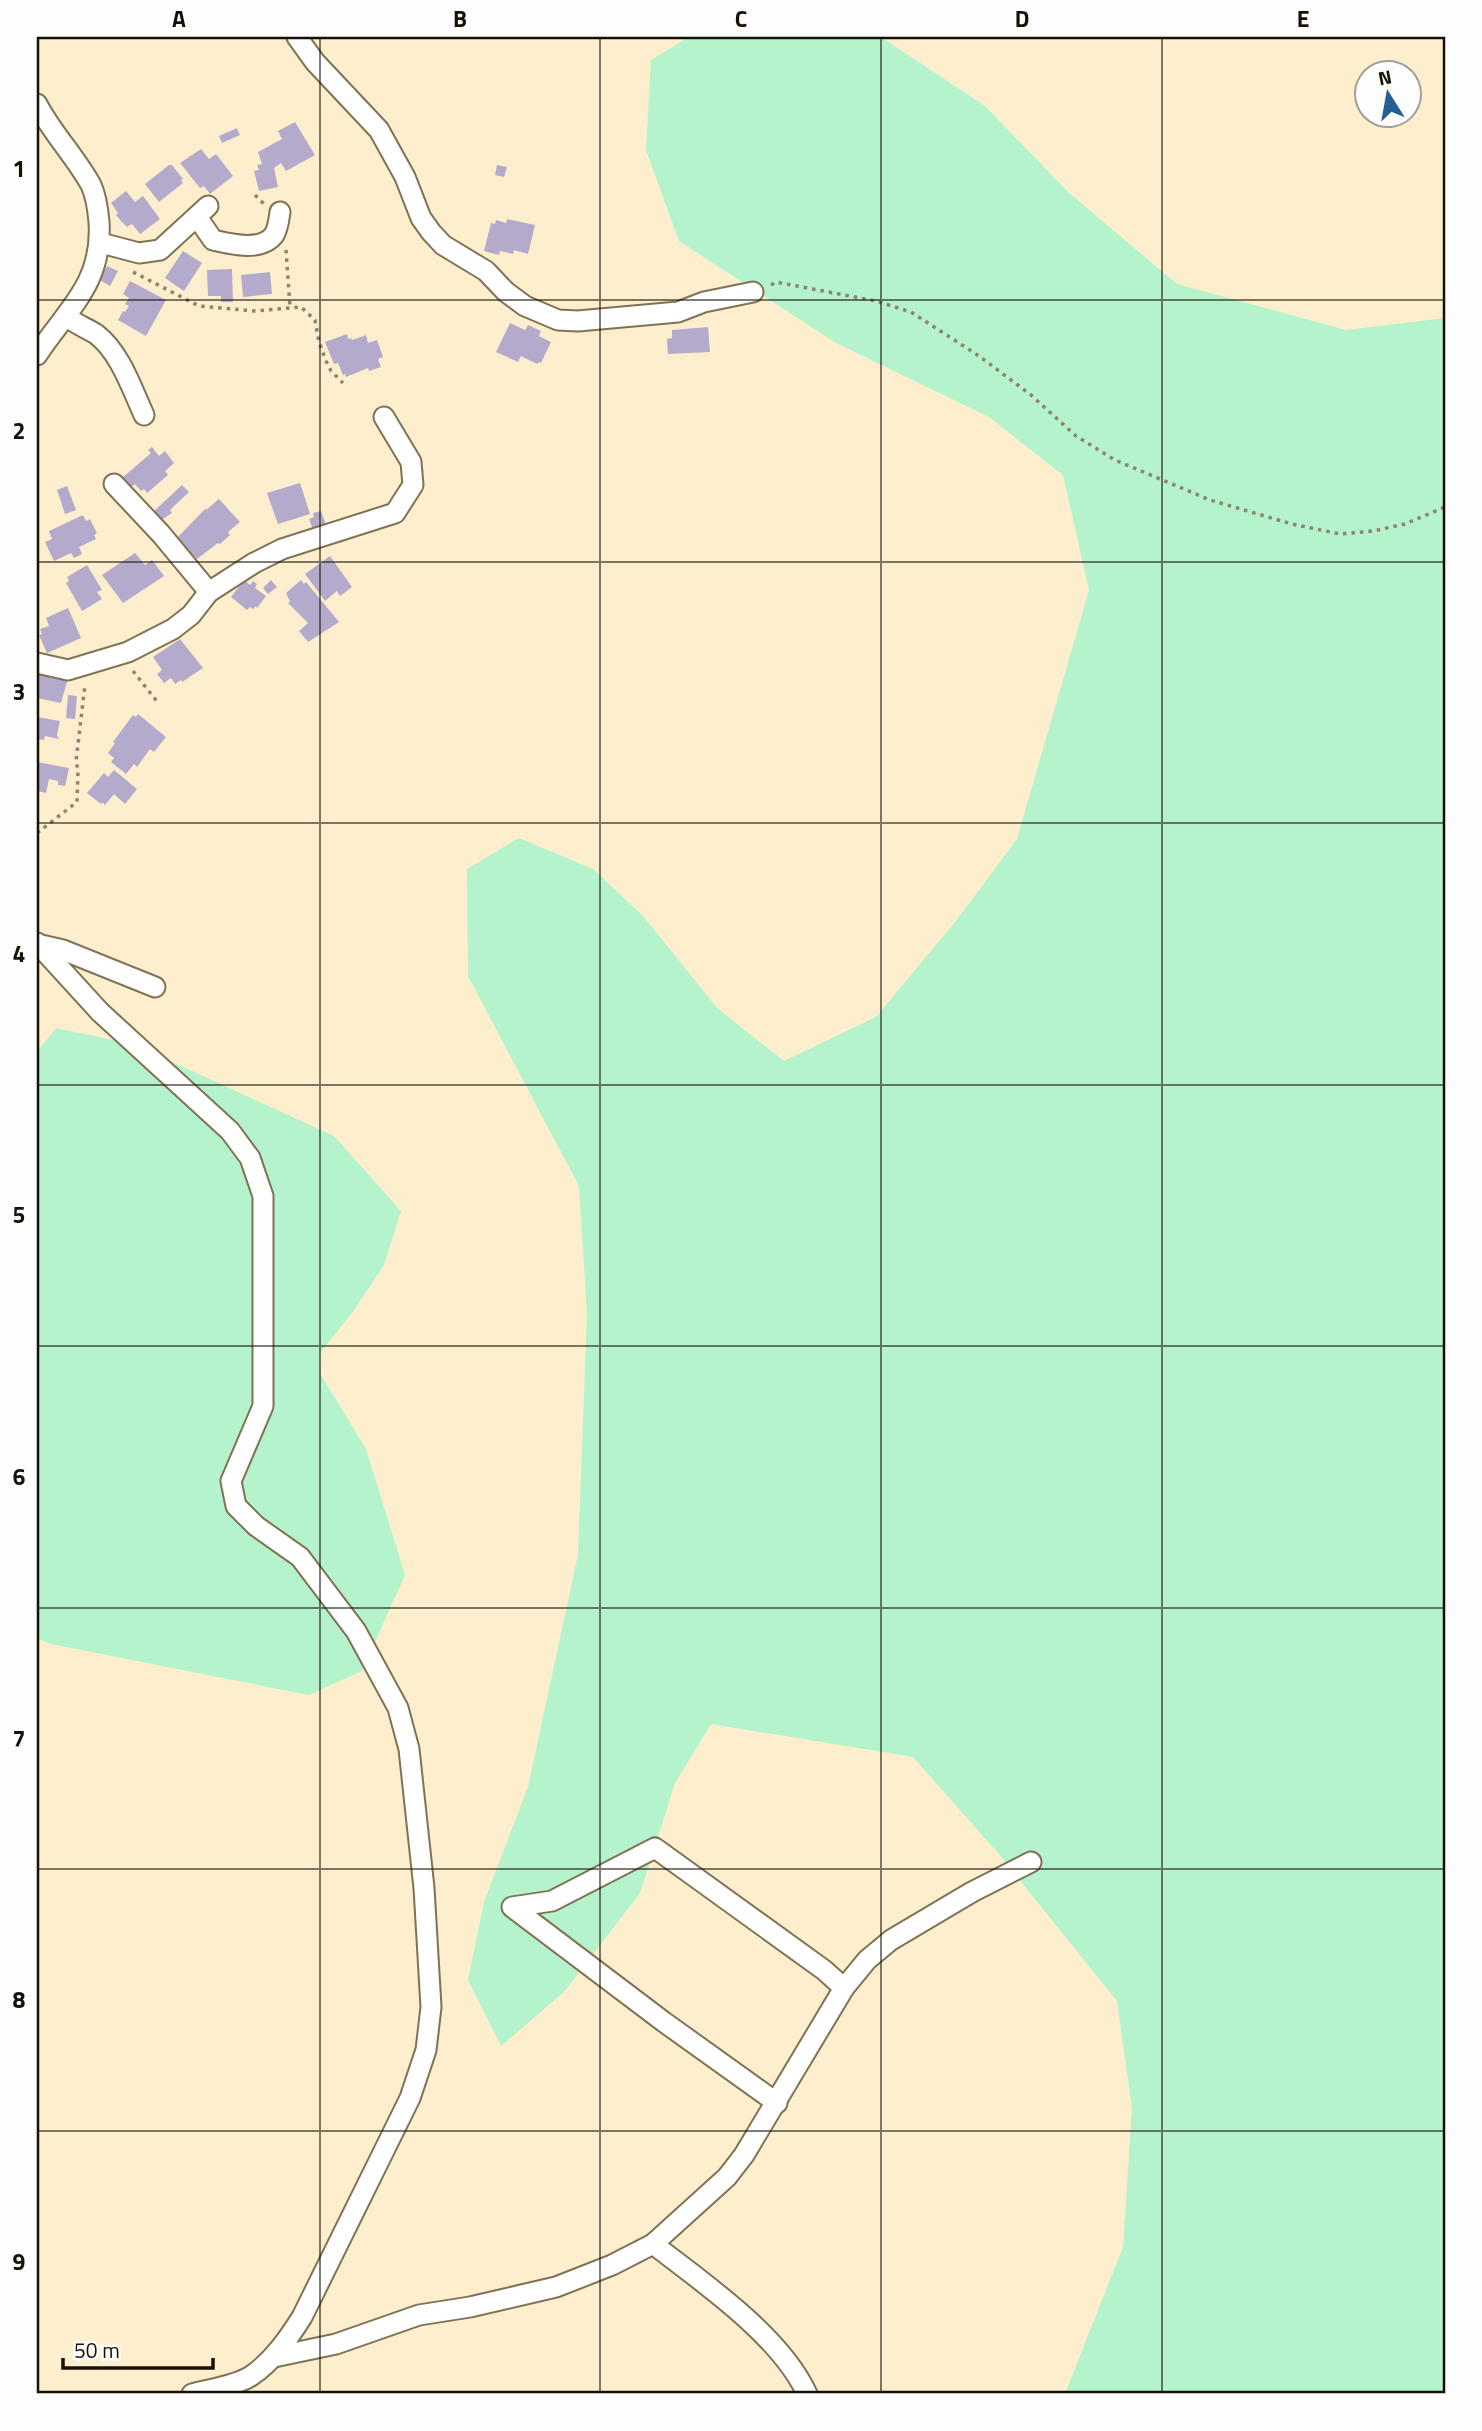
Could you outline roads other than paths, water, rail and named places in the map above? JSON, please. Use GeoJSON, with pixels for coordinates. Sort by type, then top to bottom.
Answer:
{"type":"FeatureCollection","features":[{"type":"Feature","properties":{"kind":"street"},"geometry":{"type":"LineString","coordinates":[[297,37],[315,62],[379,130],[405,177],[421,218],[431,232],[443,245],[486,271],[506,292],[525,306],[558,320],[578,321],[677,312],[704,302],[753,292]]}},
{"type":"Feature","properties":{"kind":"street"},"geometry":{"type":"LineString","coordinates":[[37,104],[92,188],[99,210],[101,243],[86,287],[67,317],[37,355]]}},
{"type":"Feature","properties":{"kind":"street"},"geometry":{"type":"LineString","coordinates":[[101,243],[139,253],[160,250],[202,211],[213,240],[235,245],[264,244],[275,233],[280,212]]}},
{"type":"Feature","properties":{"kind":"street"},"geometry":{"type":"LineString","coordinates":[[67,317],[78,326],[96,334],[115,355],[144,415]]}},
{"type":"Feature","properties":{"kind":"street"},"geometry":{"type":"LineString","coordinates":[[37,663],[68,670],[114,657],[173,629],[191,615],[209,592],[254,563],[282,549],[395,513],[413,485],[411,462],[384,417]]}},
{"type":"Feature","properties":{"kind":"street"},"geometry":{"type":"LineString","coordinates":[[114,484],[161,534],[209,592]]}},
{"type":"Feature","properties":{"kind":"street"},"geometry":{"type":"LineString","coordinates":[[37,944],[63,950],[155,987]]}},
{"type":"Feature","properties":{"kind":"street"},"geometry":{"type":"LineString","coordinates":[[37,944],[100,1012],[230,1131],[250,1158],[263,1196],[263,1406],[231,1481],[236,1506],[256,1527],[300,1557],[356,1631],[398,1708],[409,1749],[424,1888],[431,2007],[426,2050],[410,2098],[302,2317],[274,2357],[249,2377],[192,2394]]}},
{"type":"Feature","properties":{"kind":"street"},"geometry":{"type":"LineString","coordinates":[[777,2103],[512,1907],[552,1901],[654,1848],[824,1970],[844,1988]]}},
{"type":"Feature","properties":{"kind":"street"},"geometry":{"type":"LineString","coordinates":[[274,2357],[336,2344],[419,2315],[470,2307],[556,2287],[612,2265],[653,2244],[727,2177],[744,2155],[844,1988],[867,1960],[891,1940],[1031,1861]]}},
{"type":"Feature","properties":{"kind":"street"},"geometry":{"type":"LineString","coordinates":[[653,2244],[739,2311],[775,2348],[807,2394]]}}]}
